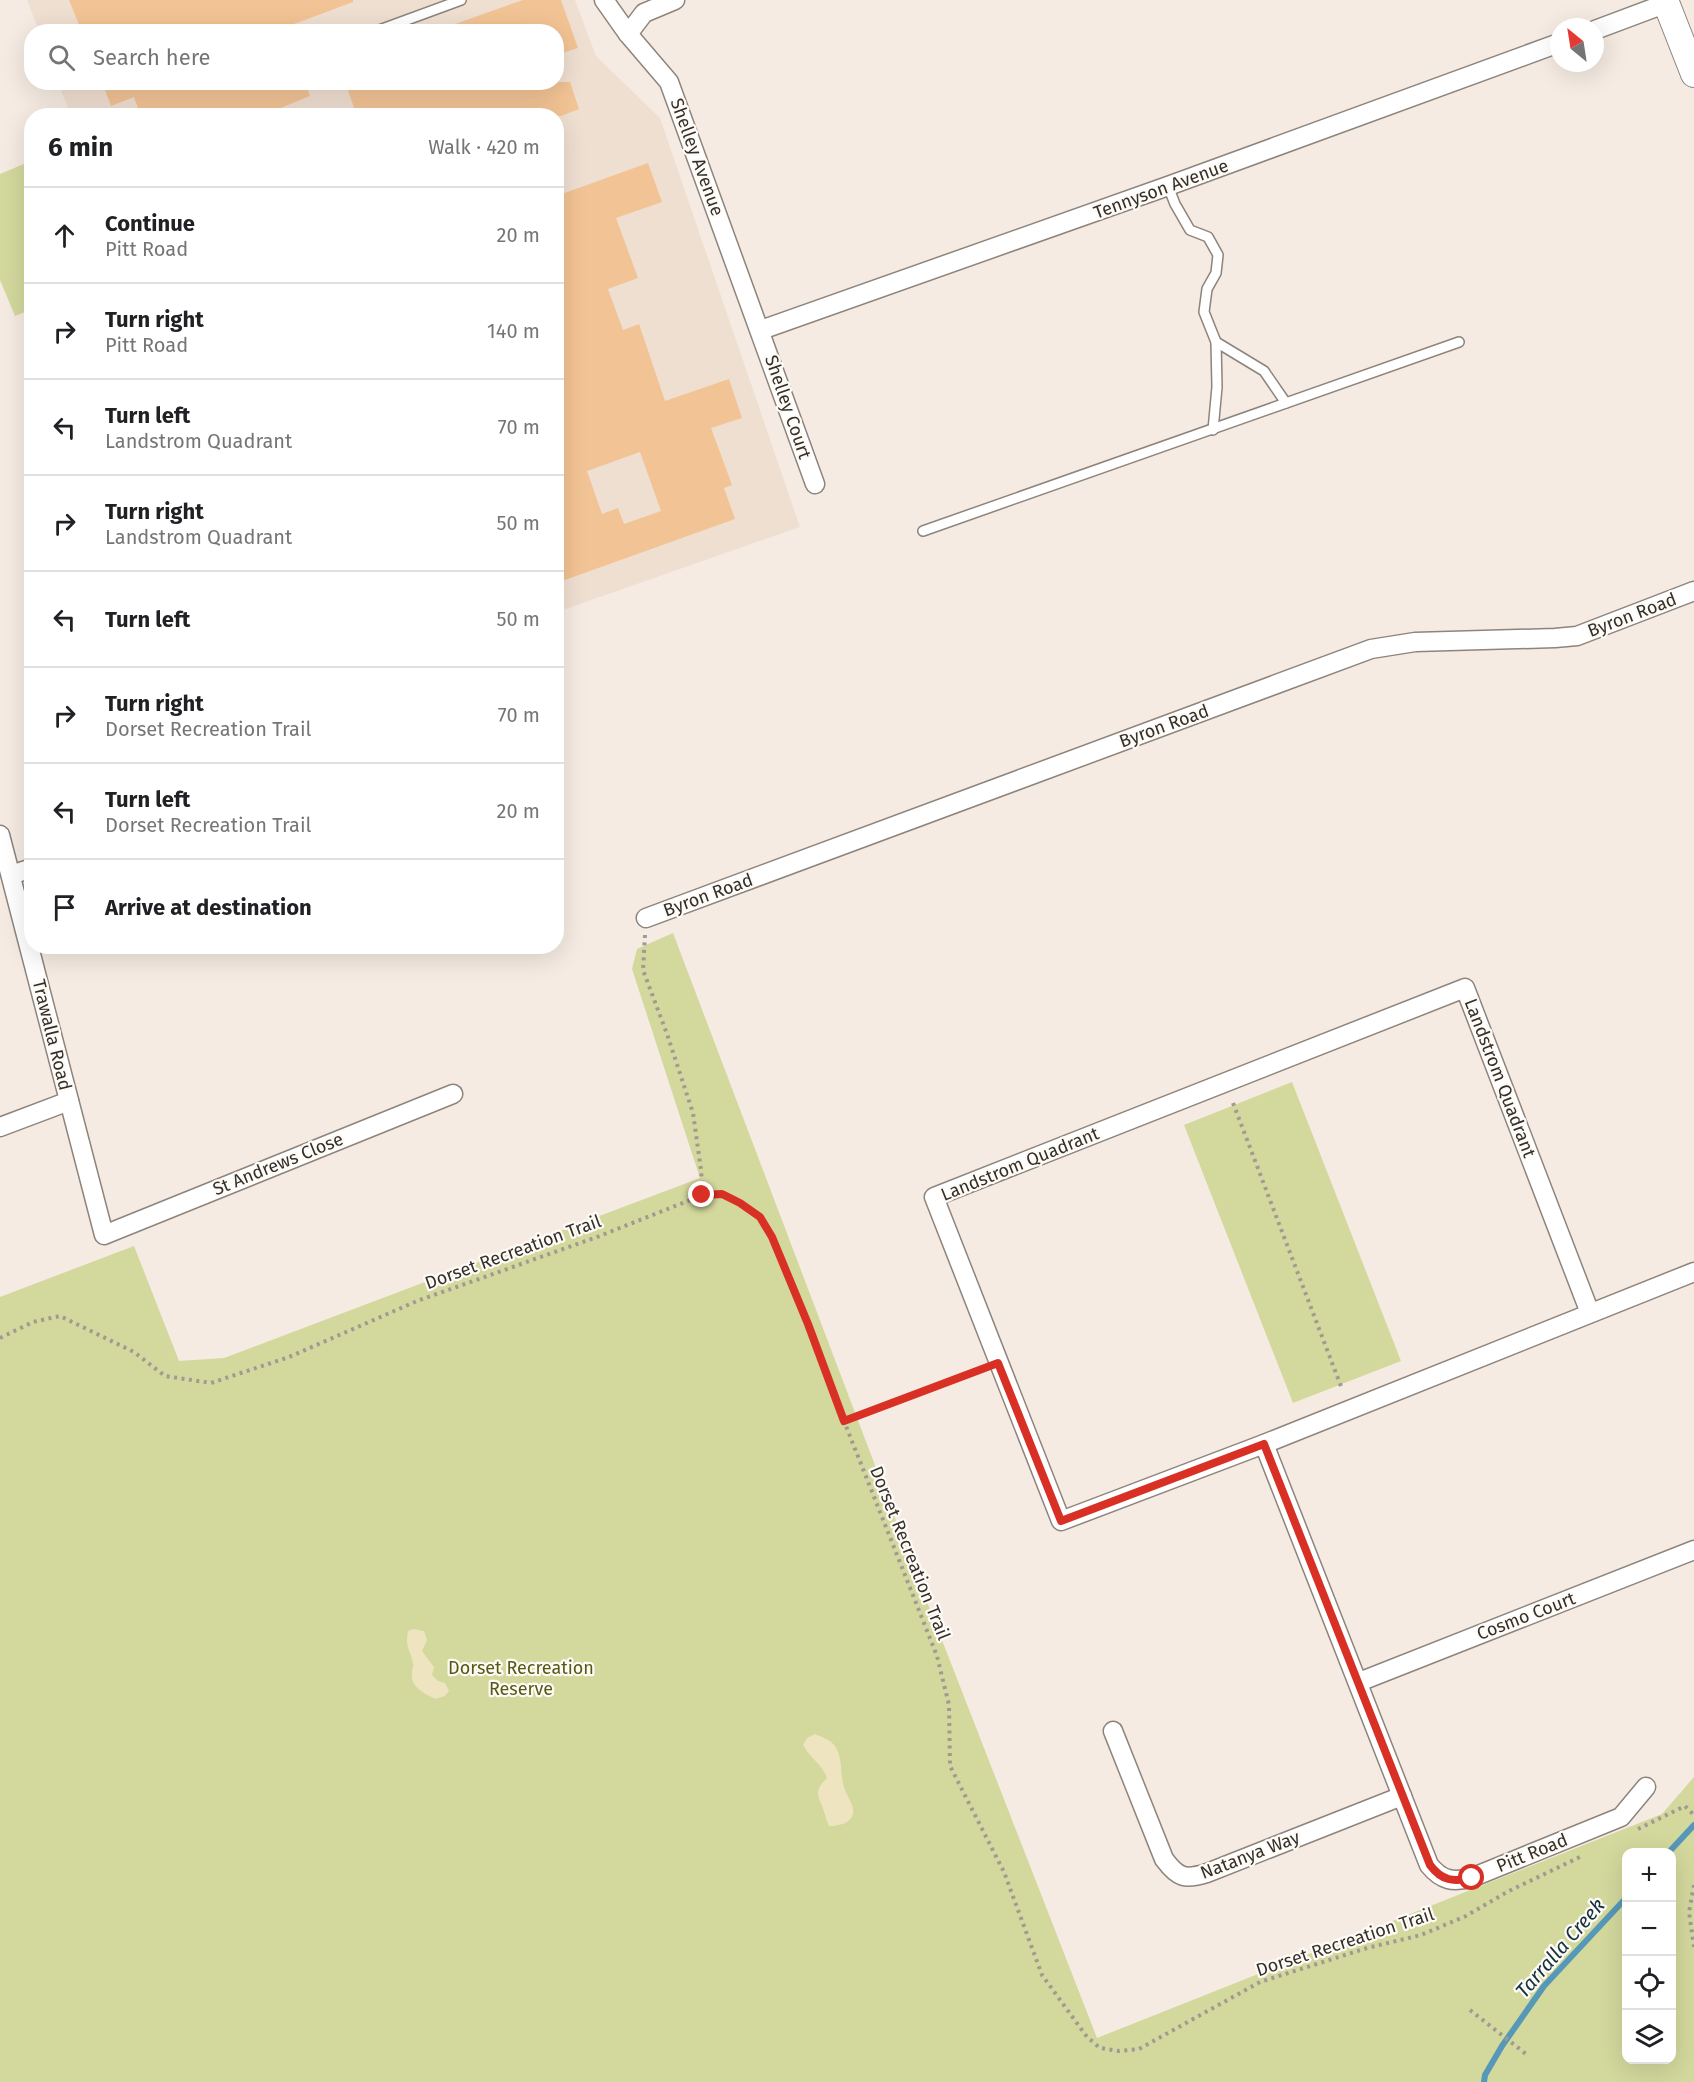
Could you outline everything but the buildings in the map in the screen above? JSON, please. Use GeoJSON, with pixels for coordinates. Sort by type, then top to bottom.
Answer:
{"type":"FeatureCollection","features":[{"type":"Feature","properties":{"kind":"main road"},"geometry":{"type":"LineString","coordinates":[[1666,2],[1694,74]]}},
{"type":"Feature","properties":{"kind":"street","name":"Shelley Avenue"},"geometry":{"type":"LineString","coordinates":[[604,0],[628,34],[669,82],[760,330]]}},
{"type":"Feature","properties":{"kind":"street"},"geometry":{"type":"LineString","coordinates":[[628,34],[644,14],[675,0]]}},
{"type":"Feature","properties":{"kind":"street"},"geometry":{"type":"LineString","coordinates":[[1604,26],[1666,2]]}},
{"type":"Feature","properties":{"kind":"street","name":"Tennyson Avenue"},"geometry":{"type":"LineString","coordinates":[[760,330],[1168,186],[1550,46]]}},
{"type":"Feature","properties":{"kind":"street","name":"Shelley Court"},"geometry":{"type":"LineString","coordinates":[[760,330],[815,484]]}},
{"type":"Feature","properties":{"kind":"street","name":"Byron Road"},"geometry":{"type":"LineString","coordinates":[[646,918],[1371,649],[1415,642],[1577,636],[1694,591]]}},
{"type":"Feature","properties":{"kind":"street","name":"Trawalla Road"},"geometry":{"type":"LineString","coordinates":[[0,835],[24,926]]}},
{"type":"Feature","properties":{"kind":"street"},"geometry":{"type":"LineString","coordinates":[[11,875],[24,871]]}},
{"type":"Feature","properties":{"kind":"street","name":"Trawalla Road"},"geometry":{"type":"LineString","coordinates":[[31,954],[104,1235]]}},
{"type":"Feature","properties":{"kind":"street","name":"Landstrom Quadrant"},"geometry":{"type":"LineString","coordinates":[[1590,1313],[1465,988],[934,1197],[1061,1521],[1264,1444],[1694,1272]]}},
{"type":"Feature","properties":{"kind":"street","name":"St Andrews Close"},"geometry":{"type":"LineString","coordinates":[[104,1235],[453,1094]]}},
{"type":"Feature","properties":{"kind":"street"},"geometry":{"type":"LineString","coordinates":[[0,1127],[69,1101]]}},
{"type":"Feature","properties":{"kind":"street","name":"Pitt Road"},"geometry":{"type":"LineString","coordinates":[[1264,1444],[1402,1796],[1430,1865],[1436,1873],[1446,1880],[1458,1881],[1472,1878],[1621,1817],[1646,1787]]}},
{"type":"Feature","properties":{"kind":"street","name":"Cosmo Court"},"geometry":{"type":"LineString","coordinates":[[1359,1682],[1694,1550]]}},
{"type":"Feature","properties":{"kind":"street","name":"Natanya Way"},"geometry":{"type":"LineString","coordinates":[[1113,1731],[1164,1859],[1172,1870],[1182,1876],[1193,1877],[1207,1873],[1402,1796]]}},
{"type":"Feature","properties":{"kind":"lane"},"geometry":{"type":"LineString","coordinates":[[393,24],[439,4],[461,0]]}},
{"type":"Feature","properties":{"kind":"lane"},"geometry":{"type":"LineString","coordinates":[[1168,186],[1174,204],[1190,230],[1208,237],[1218,255],[1216,273],[1207,289],[1204,312],[1216,342],[1217,387],[1213,430]]}},
{"type":"Feature","properties":{"kind":"lane"},"geometry":{"type":"LineString","coordinates":[[1216,342],[1264,371],[1286,403]]}},
{"type":"Feature","properties":{"kind":"lane"},"geometry":{"type":"LineString","coordinates":[[923,531],[1459,342]]}},
{"type":"Feature","properties":{"kind":"path"},"geometry":{"type":"LineString","coordinates":[[646,918],[644,970],[668,1034],[693,1113],[702,1195]]}},
{"type":"Feature","properties":{"kind":"path"},"geometry":{"type":"LineString","coordinates":[[1233,1103],[1342,1389]]}},
{"type":"Feature","properties":{"kind":"path","name":"Dorset Recreation Trail"},"geometry":{"type":"LineString","coordinates":[[0,1338],[33,1322],[60,1316],[135,1352],[165,1376],[211,1383],[289,1357],[417,1301],[597,1237],[702,1195],[722,1194],[760,1217],[772,1237],[937,1656],[949,1705],[950,1766],[1004,1872],[1042,1975],[1087,2037],[1100,2048],[1119,2051],[1138,2049],[1260,1982],[1367,1948],[1421,1935],[1466,1916],[1508,1892],[1591,1852]]}},
{"type":"Feature","properties":{"kind":"path"},"geometry":{"type":"LineString","coordinates":[[844,1421],[998,1363]]}},
{"type":"Feature","properties":{"kind":"path"},"geometry":{"type":"LineString","coordinates":[[1633,1831],[1685,1806],[1694,1815]]}},
{"type":"Feature","properties":{"kind":"path"},"geometry":{"type":"LineString","coordinates":[[1694,1885],[1689,1912],[1694,1947]]}},
{"type":"Feature","properties":{"kind":"path"},"geometry":{"type":"LineString","coordinates":[[1470,2010],[1526,2054]]}},
{"type":"Feature","properties":{"kind":"shaded area"},"geometry":{"type":"Polygon","coordinates":[[[27,0],[575,0],[596,56],[660,118],[800,527],[564,610],[564,108],[68,108],[61,90],[564,90],[564,24],[36,24],[27,0]]]}},
{"type":"Feature","properties":{"kind":"green space"},"geometry":{"type":"Polygon","coordinates":[[[24,164],[24,312],[15,316],[0,280],[0,174],[24,164]]]}},
{"type":"Feature","properties":{"kind":"green space","name":"Dorset Recreation Reserve"},"geometry":{"type":"Polygon","coordinates":[[[673,933],[917,1576],[1097,2038],[1662,1814],[1694,1777],[1694,2082],[0,2082],[0,1297],[134,1246],[179,1361],[224,1358],[700,1178],[632,969],[637,949],[673,933]]]}},
{"type":"Feature","properties":{"kind":"green space"},"geometry":{"type":"Polygon","coordinates":[[[1292,1082],[1401,1361],[1293,1403],[1184,1125],[1292,1082]]]}},
{"type":"Feature","properties":{"kind":"sand"},"geometry":{"type":"Polygon","coordinates":[[[413,1629],[424,1631],[427,1640],[422,1651],[434,1667],[432,1675],[438,1681],[445,1683],[449,1691],[445,1696],[435,1699],[415,1686],[413,1682],[413,1663],[407,1641],[408,1631],[413,1629]]]}},
{"type":"Feature","properties":{"kind":"sand"},"geometry":{"type":"Polygon","coordinates":[[[815,1734],[833,1744],[838,1751],[844,1787],[853,1811],[849,1820],[840,1825],[829,1826],[818,1794],[819,1788],[827,1778],[803,1745],[807,1738],[815,1734]]]}},
{"type":"Feature","properties":{"kind":"waterway","name":"Tarralla Creek"},"geometry":{"type":"LineString","coordinates":[[1673,1848],[1694,1825]]}},
{"type":"Feature","properties":{"kind":"waterway","name":"Tarralla Creek"},"geometry":{"type":"LineString","coordinates":[[1484,2082],[1485,2075],[1502,2046],[1544,1986],[1622,1902]]}},
{"type":"Feature","properties":{"kind":"route"},"geometry":{"type":"LineString","coordinates":[[702,1195],[722,1194],[760,1217],[772,1237],[808,1324],[844,1421],[998,1363],[1061,1521],[1264,1444],[1430,1865],[1446,1880],[1458,1881],[1472,1878]]}}]}
